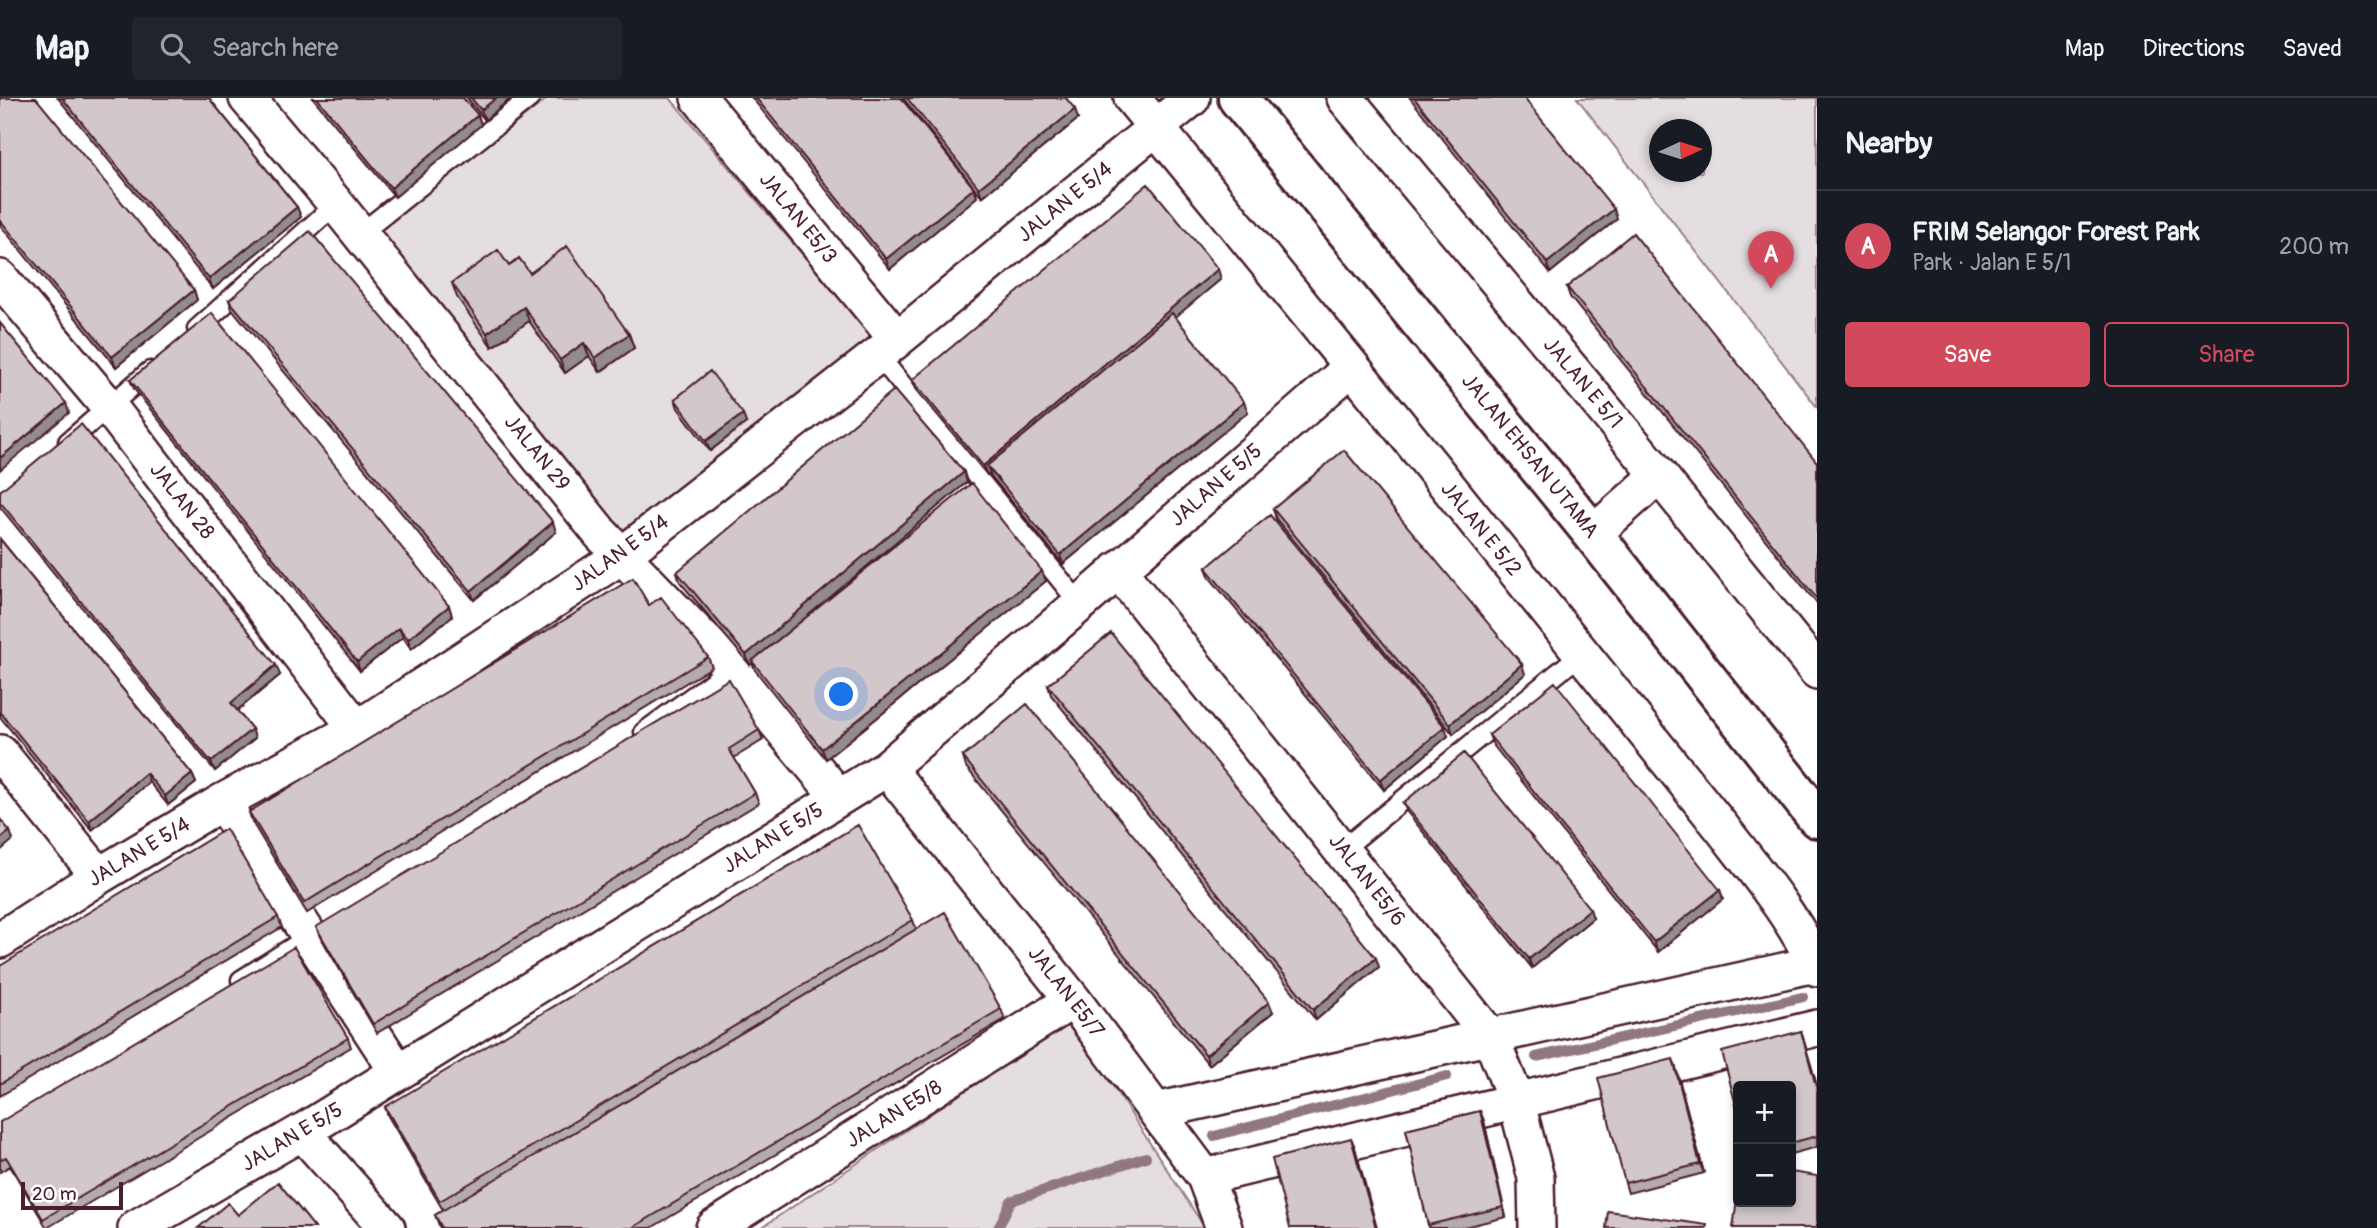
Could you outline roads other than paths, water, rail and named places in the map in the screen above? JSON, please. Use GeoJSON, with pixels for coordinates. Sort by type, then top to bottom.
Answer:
{"type":"FeatureCollection","features":[{"type":"Feature","properties":{"kind":"street","name":"JALAN 29"},"geometry":{"type":"LineString","coordinates":[[247,98],[621,556],[731,668],[839,797]]}},
{"type":"Feature","properties":{"kind":"street","name":"JALAN E5/3"},"geometry":{"type":"LineString","coordinates":[[699,98],[887,347]]}},
{"type":"Feature","properties":{"kind":"street","name":"JALAN E 5/2"},"geometry":{"type":"LineString","coordinates":[[1132,98],[1352,367],[1763,880],[1816,966]]}},
{"type":"Feature","properties":{"kind":"street","name":"JALAN E 5/4"},"geometry":{"type":"LineString","coordinates":[[0,940],[222,802],[357,729],[621,556],[887,347],[1192,98]]}},
{"type":"Feature","properties":{"kind":"street","name":"JALAN EHSAN UTAMA"},"geometry":{"type":"LineString","coordinates":[[1238,98],[1593,534],[1817,818]]}},
{"type":"Feature","properties":{"kind":"street","name":"JALAN E 5/1"},"geometry":{"type":"LineString","coordinates":[[1345,98],[1659,475],[1817,671]]}},
{"type":"Feature","properties":{"kind":"street","name":"JALAN 28"},"geometry":{"type":"LineString","coordinates":[[0,278],[110,408],[357,729]]}},
{"type":"Feature","properties":{"kind":"street","name":"JALAN E 5/5"},"geometry":{"type":"LineString","coordinates":[[136,1228],[302,1132],[887,768],[1352,367]]}},
{"type":"Feature","properties":{"kind":"street"},"geometry":{"type":"LineString","coordinates":[[1593,534],[1659,475]]}},
{"type":"Feature","properties":{"kind":"street","name":"JALAN E5/6"},"geometry":{"type":"LineString","coordinates":[[1118,570],[1491,1038],[1516,1100],[1536,1178],[1537,1228]]}},
{"type":"Feature","properties":{"kind":"street"},"geometry":{"type":"LineString","coordinates":[[0,753],[99,876]]}},
{"type":"Feature","properties":{"kind":"street","name":"JALAN E5/7"},"geometry":{"type":"LineString","coordinates":[[887,768],[1073,1000],[1205,1177],[1224,1228]]}},
{"type":"Feature","properties":{"kind":"street"},"geometry":{"type":"LineString","coordinates":[[222,802],[321,929],[398,1072]]}},
{"type":"Feature","properties":{"kind":"street"},"geometry":{"type":"LineString","coordinates":[[1156,1111],[1816,966]]}},
{"type":"Feature","properties":{"kind":"street","name":"JALAN E5/8"},"geometry":{"type":"LineString","coordinates":[[714,1228],[1073,1000]]}},
{"type":"Feature","properties":{"kind":"street"},"geometry":{"type":"LineString","coordinates":[[1205,1177],[1817,1028]]}},
{"type":"Feature","properties":{"kind":"street"},"geometry":{"type":"LineString","coordinates":[[302,1132],[387,1228]]}},
{"type":"Feature","properties":{"kind":"lane"},"geometry":{"type":"LineString","coordinates":[[360,234],[530,98]]}},
{"type":"Feature","properties":{"kind":"lane"},"geometry":{"type":"LineString","coordinates":[[182,343],[336,204]]}},
{"type":"Feature","properties":{"kind":"lane"},"geometry":{"type":"LineString","coordinates":[[887,347],[1080,604]]}},
{"type":"Feature","properties":{"kind":"lane"},"geometry":{"type":"LineString","coordinates":[[50,456],[110,408],[162,361]]}},
{"type":"Feature","properties":{"kind":"lane"},"geometry":{"type":"LineString","coordinates":[[1343,849],[1581,654]]}},
{"type":"Feature","properties":{"kind":"lane"},"geometry":{"type":"LineString","coordinates":[[627,745],[731,668]]}},
{"type":"Feature","properties":{"kind":"lane"},"geometry":{"type":"LineString","coordinates":[[229,987],[321,929]]}},
{"type":"Feature","properties":{"kind":"waterway"},"geometry":{"type":"LineString","coordinates":[[1536,1057],[1803,997]]}},
{"type":"Feature","properties":{"kind":"waterway"},"geometry":{"type":"LineString","coordinates":[[1214,1136],[1447,1076]]}},
{"type":"Feature","properties":{"kind":"waterway"},"geometry":{"type":"LineString","coordinates":[[998,1228],[1011,1201],[1146,1157]]}},
{"type":"Feature","properties":{"kind":"place","name":"FRIM Selangor Forest Park"},"geometry":{"type":"Point","coordinates":[1771,289]}}]}
